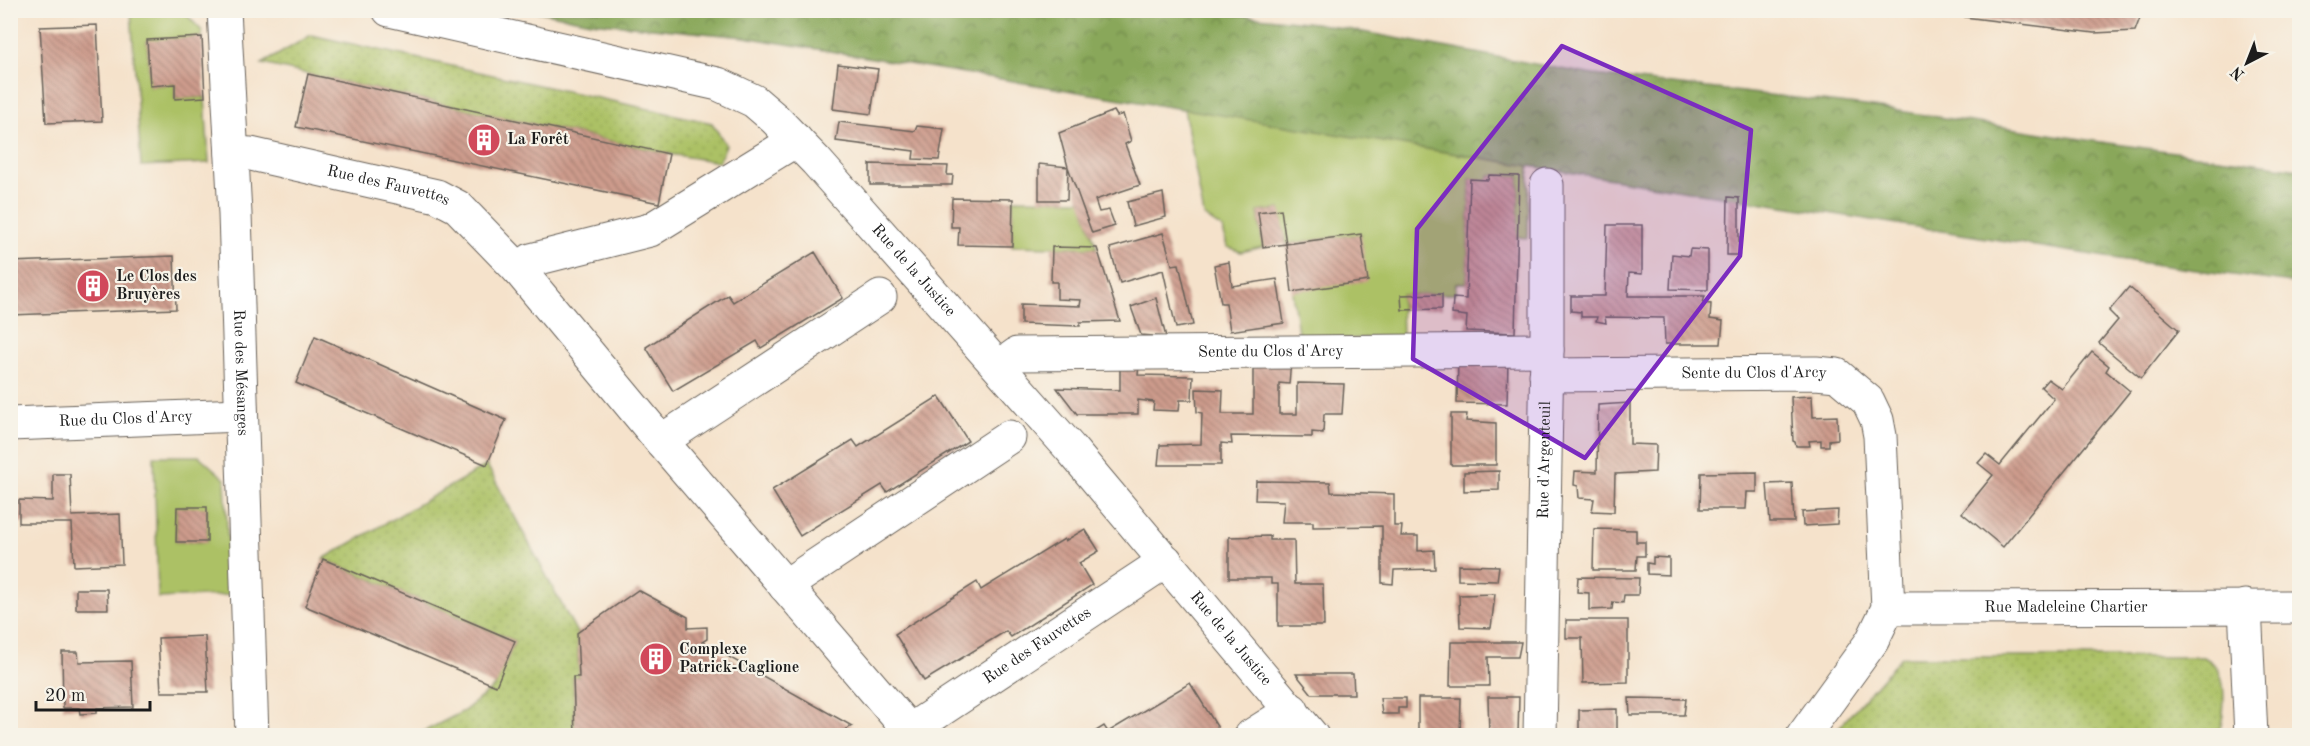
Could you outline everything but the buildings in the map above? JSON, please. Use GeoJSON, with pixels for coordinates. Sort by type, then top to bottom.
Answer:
{"type":"FeatureCollection","features":[{"type":"Feature","properties":{"kind":"street","name":"Rue des Mésanges"},"geometry":{"type":"LineString","coordinates":[[224,10],[232,153],[252,735]]}},
{"type":"Feature","properties":{"kind":"street","name":"Rue de la Justice"},"geometry":{"type":"LineString","coordinates":[[389,10],[718,84],[754,101],[796,140],[999,367],[1312,735]]}},
{"type":"Feature","properties":{"kind":"street"},"geometry":{"type":"LineString","coordinates":[[519,270],[531,260],[650,230],[796,140]]}},
{"type":"Feature","properties":{"kind":"street","name":"Rue des Fauvettes"},"geometry":{"type":"LineString","coordinates":[[232,153],[251,154],[437,196],[458,207],[519,270],[661,441],[911,733],[1166,561]]}},
{"type":"Feature","properties":{"kind":"street","name":"Rue d'Argenteuil"},"geometry":{"type":"LineString","coordinates":[[1539,735],[1547,362],[1547,185]]}},
{"type":"Feature","properties":{"kind":"street"},"geometry":{"type":"LineString","coordinates":[[661,441],[880,297]]}},
{"type":"Feature","properties":{"kind":"street","name":"Sente du Clos d'Arcy"},"geometry":{"type":"LineString","coordinates":[[999,367],[1017,354],[1547,362],[1837,375],[1868,401],[1877,420],[1888,608]]}},
{"type":"Feature","properties":{"kind":"street","name":"Rue du Clos d'Arcy"},"geometry":{"type":"LineString","coordinates":[[10,424],[241,415]]}},
{"type":"Feature","properties":{"kind":"street"},"geometry":{"type":"LineString","coordinates":[[785,586],[1009,437]]}},
{"type":"Feature","properties":{"kind":"street"},"geometry":{"type":"LineString","coordinates":[[2245,606],[2251,735]]}},
{"type":"Feature","properties":{"kind":"street","name":"Rue Madeleine Chartier"},"geometry":{"type":"LineString","coordinates":[[1888,608],[2300,607]]}},
{"type":"Feature","properties":{"kind":"street"},"geometry":{"type":"LineString","coordinates":[[1803,735],[1872,640],[1888,608]]}},
{"type":"Feature","properties":{"kind":"street"},"geometry":{"type":"LineString","coordinates":[[1251,735],[1292,710]]}},
{"type":"Feature","properties":{"kind":"highlighted area"},"geometry":{"type":"Polygon","coordinates":[[[1562,46],[1751,130],[1740,256],[1585,458],[1413,359],[1417,229],[1562,46]]]}},
{"type":"Feature","properties":{"kind":"green space"},"geometry":{"type":"Polygon","coordinates":[[[131,11],[183,11],[202,31],[202,37],[147,41],[150,86],[175,84],[175,99],[205,97],[209,163],[141,166],[131,11]]]}},
{"type":"Feature","properties":{"kind":"green space"},"geometry":{"type":"Polygon","coordinates":[[[535,11],[1201,11],[1315,23],[1594,75],[1866,106],[2299,169],[2299,284],[2144,263],[1529,166],[744,37],[590,22],[535,11]]]}},
{"type":"Feature","properties":{"kind":"green space"},"geometry":{"type":"Polygon","coordinates":[[[311,35],[712,123],[726,145],[719,162],[669,154],[262,64],[311,35]]]}},
{"type":"Feature","properties":{"kind":"green space"},"geometry":{"type":"Polygon","coordinates":[[[1184,109],[1529,166],[1528,238],[1517,237],[1519,176],[1489,175],[1488,180],[1470,179],[1467,283],[1456,283],[1455,294],[1401,295],[1402,338],[1299,339],[1292,292],[1361,234],[1286,244],[1280,209],[1258,212],[1263,247],[1241,252],[1227,247],[1223,229],[1204,216],[1184,109]]]}},
{"type":"Feature","properties":{"kind":"green space"},"geometry":{"type":"Polygon","coordinates":[[[1013,199],[1081,200],[1097,248],[1012,246],[1013,199]]]}},
{"type":"Feature","properties":{"kind":"green space"},"geometry":{"type":"Polygon","coordinates":[[[154,456],[199,456],[225,479],[230,595],[158,598],[154,456]],[[177,507],[176,542],[207,542],[207,508],[177,507]]]}},
{"type":"Feature","properties":{"kind":"green space"},"geometry":{"type":"Polygon","coordinates":[[[487,465],[577,633],[579,677],[573,677],[575,735],[417,735],[464,711],[495,686],[515,641],[323,559],[487,465]]]}},
{"type":"Feature","properties":{"kind":"green space"},"geometry":{"type":"Polygon","coordinates":[[[1901,657],[2204,657],[2219,671],[2222,680],[2224,706],[2221,724],[2216,736],[1837,735],[1836,731],[1901,657]]]}},
{"type":"Feature","properties":{"kind":"place","name":"La Forêt"},"geometry":{"type":"Point","coordinates":[484,140]}},
{"type":"Feature","properties":{"kind":"place","name":"Le Clos des Bruyères"},"geometry":{"type":"Point","coordinates":[93,286]}},
{"type":"Feature","properties":{"kind":"place","name":"Complexe Patrick-Caglione"},"geometry":{"type":"Point","coordinates":[656,659]}}]}
